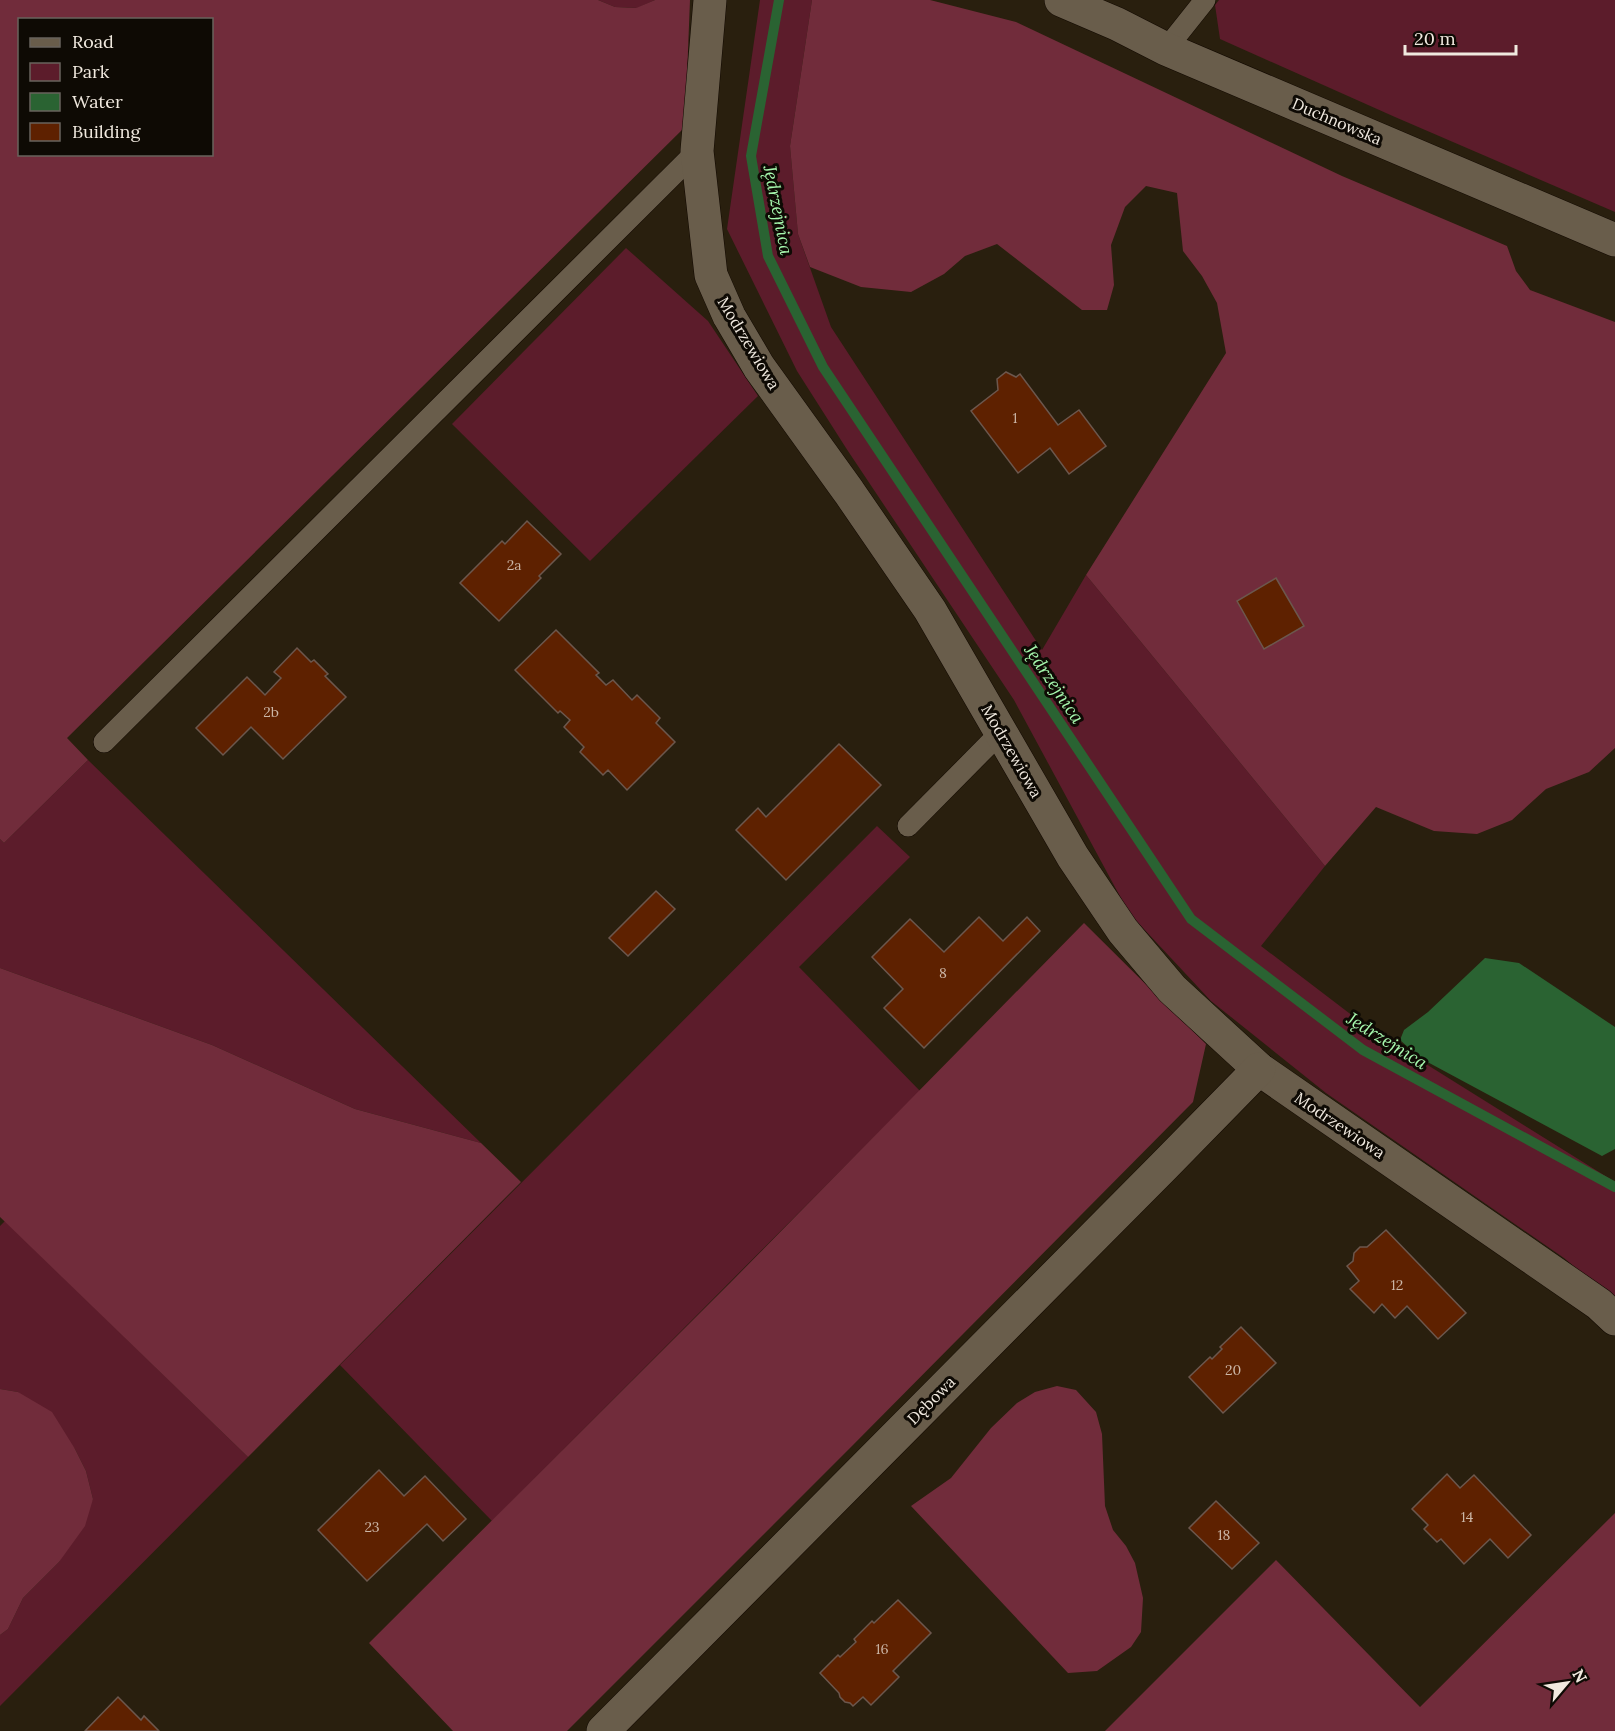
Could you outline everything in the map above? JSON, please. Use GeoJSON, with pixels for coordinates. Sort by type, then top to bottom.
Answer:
{"type":"FeatureCollection","features":[{"type":"Feature","properties":{"kind":"street","name":"Modrzewiowa"},"geometry":{"type":"LineString","coordinates":[[710,0],[697,151],[711,274],[729,316],[759,367],[930,610],[1072,857],[1123,931],[1172,988],[1259,1069],[1599,1304],[1615,1319]]}},
{"type":"Feature","properties":{"kind":"street","name":"Duchnowska"},"geometry":{"type":"LineString","coordinates":[[1061,0],[1117,24],[1166,49],[1615,240]]}},
{"type":"Feature","properties":{"kind":"street","name":"Dębowa"},"geometry":{"type":"LineString","coordinates":[[603,1731],[1259,1069]]}},
{"type":"Feature","properties":{"kind":"lane"},"geometry":{"type":"LineString","coordinates":[[1166,49],[1205,0]]}},
{"type":"Feature","properties":{"kind":"lane"},"geometry":{"type":"LineString","coordinates":[[104,742],[697,151]]}},
{"type":"Feature","properties":{"kind":"lane"},"geometry":{"type":"LineString","coordinates":[[908,826],[1001,732]]}},
{"type":"Feature","properties":{"kind":"green space"},"geometry":{"type":"Polygon","coordinates":[[[598,0],[655,0],[637,8],[615,7],[598,0]]]}},
{"type":"Feature","properties":{"kind":"green space"},"geometry":{"type":"Polygon","coordinates":[[[760,0],[812,0],[790,146],[798,234],[831,327],[1042,650],[1086,575],[1325,866],[1261,946],[1370,1029],[1615,1182],[1615,1301],[1564,1258],[1326,1093],[1211,1001],[1129,913],[1014,700],[797,371],[727,229],[760,0]]]}},
{"type":"Feature","properties":{"kind":"green space"},"geometry":{"type":"Polygon","coordinates":[[[1219,0],[1615,0],[1615,212],[1220,39],[1215,5],[1219,0]]]}},
{"type":"Feature","properties":{"kind":"green space"},"geometry":{"type":"Polygon","coordinates":[[[626,248],[708,321],[758,396],[590,561],[452,424],[626,248]]]}},
{"type":"Feature","properties":{"kind":"green space"},"geometry":{"type":"Polygon","coordinates":[[[88,760],[481,1143],[355,1109],[212,1045],[0,968],[0,839],[4,843],[88,760]]]}},
{"type":"Feature","properties":{"kind":"green space"},"geometry":{"type":"Polygon","coordinates":[[[877,826],[910,857],[799,967],[920,1091],[492,1521],[340,1365],[877,826]]]}},
{"type":"Feature","properties":{"kind":"green space"},"geometry":{"type":"Polygon","coordinates":[[[5,1221],[248,1457],[0,1706],[0,1635],[8,1629],[23,1598],[59,1562],[93,1499],[86,1471],[75,1449],[18,1392],[0,1389],[0,1226],[5,1221]]]}},
{"type":"Feature","properties":{"kind":"shaded area"},"geometry":{"type":"Polygon","coordinates":[[[0,0],[598,0],[615,7],[636,8],[655,0],[690,0],[685,127],[67,738],[88,760],[4,843],[0,839],[0,0]]]}},
{"type":"Feature","properties":{"kind":"shaded area"},"geometry":{"type":"Polygon","coordinates":[[[812,0],[930,0],[1016,22],[1342,176],[1507,246],[1516,271],[1530,290],[1615,322],[1615,748],[1589,772],[1546,789],[1512,820],[1477,834],[1434,831],[1376,807],[1325,866],[1086,575],[1226,353],[1217,303],[1202,276],[1183,251],[1177,193],[1146,186],[1125,207],[1111,245],[1114,285],[1107,310],[1082,310],[997,244],[965,256],[944,274],[911,292],[861,287],[810,267],[798,234],[790,146],[812,0]]]}},
{"type":"Feature","properties":{"kind":"shaded area"},"geometry":{"type":"Polygon","coordinates":[[[1084,923],[1206,1044],[1193,1102],[567,1731],[453,1731],[369,1643],[730,1283],[1084,923]]]}},
{"type":"Feature","properties":{"kind":"shaded area"},"geometry":{"type":"Polygon","coordinates":[[[0,968],[212,1045],[355,1109],[481,1143],[521,1182],[248,1457],[0,1217],[0,968]]]}},
{"type":"Feature","properties":{"kind":"shaded area"},"geometry":{"type":"Polygon","coordinates":[[[1057,1386],[1076,1390],[1096,1412],[1102,1434],[1105,1506],[1113,1530],[1126,1546],[1135,1563],[1143,1598],[1141,1632],[1131,1647],[1097,1671],[1068,1673],[911,1506],[951,1478],[991,1428],[1017,1403],[1035,1392],[1057,1386]]]}},
{"type":"Feature","properties":{"kind":"shaded area"},"geometry":{"type":"Polygon","coordinates":[[[0,1389],[18,1392],[52,1412],[86,1471],[93,1499],[85,1526],[59,1562],[23,1598],[8,1629],[0,1635],[0,1389]]]}},
{"type":"Feature","properties":{"kind":"shaded area"},"geometry":{"type":"Polygon","coordinates":[[[1615,1513],[1615,1731],[1105,1731],[1276,1560],[1420,1707],[1615,1513]]]}},
{"type":"Feature","properties":{"kind":"water"},"geometry":{"type":"Polygon","coordinates":[[[1485,958],[1519,963],[1615,1027],[1615,1149],[1602,1156],[1420,1058],[1400,1040],[1404,1030],[1428,1012],[1485,958]]]}},
{"type":"Feature","properties":{"kind":"building"},"geometry":{"type":"Polygon","coordinates":[[[1006,372],[1016,377],[1020,374],[1058,425],[1079,410],[1106,446],[1069,474],[1050,448],[1018,473],[971,411],[998,390],[997,379],[1006,372]]]}},
{"type":"Feature","properties":{"kind":"building"},"geometry":{"type":"Polygon","coordinates":[[[527,521],[561,554],[499,621],[460,583],[502,541],[505,544],[527,521]]]}},
{"type":"Feature","properties":{"kind":"building"},"geometry":{"type":"Polygon","coordinates":[[[1276,578],[1304,626],[1264,649],[1237,601],[1276,578]]]}},
{"type":"Feature","properties":{"kind":"building"},"geometry":{"type":"Polygon","coordinates":[[[556,630],[599,673],[596,675],[606,685],[613,680],[632,700],[637,695],[660,718],[656,723],[675,742],[627,790],[608,770],[603,775],[580,752],[584,747],[564,727],[570,720],[560,711],[558,713],[515,670],[556,630]]]}},
{"type":"Feature","properties":{"kind":"building"},"geometry":{"type":"Polygon","coordinates":[[[297,648],[328,674],[325,676],[346,697],[283,759],[251,727],[223,755],[196,728],[247,677],[265,695],[281,678],[274,672],[297,648]]]}},
{"type":"Feature","properties":{"kind":"building"},"geometry":{"type":"Polygon","coordinates":[[[839,744],[881,785],[786,880],[736,830],[758,808],[766,817],[839,744]]]}},
{"type":"Feature","properties":{"kind":"building"},"geometry":{"type":"Polygon","coordinates":[[[656,891],[675,909],[628,956],[609,938],[656,891]]]}},
{"type":"Feature","properties":{"kind":"building"},"geometry":{"type":"Polygon","coordinates":[[[979,917],[1003,941],[1027,917],[1040,931],[924,1048],[884,1008],[903,989],[872,957],[910,919],[944,952],[979,917]]]}},
{"type":"Feature","properties":{"kind":"building"},"geometry":{"type":"Polygon","coordinates":[[[1386,1230],[1466,1313],[1438,1339],[1407,1306],[1395,1318],[1382,1304],[1374,1313],[1350,1289],[1359,1281],[1347,1266],[1353,1261],[1354,1253],[1360,1247],[1367,1247],[1386,1230]]]}},
{"type":"Feature","properties":{"kind":"building"},"geometry":{"type":"Polygon","coordinates":[[[1241,1327],[1276,1363],[1223,1413],[1189,1377],[1210,1357],[1212,1359],[1222,1349],[1220,1347],[1241,1327]]]}},
{"type":"Feature","properties":{"kind":"building"},"geometry":{"type":"Polygon","coordinates":[[[379,1470],[404,1496],[425,1476],[466,1519],[443,1541],[427,1524],[367,1581],[318,1530],[379,1470]]]}},
{"type":"Feature","properties":{"kind":"building"},"geometry":{"type":"Polygon","coordinates":[[[1447,1474],[1460,1488],[1474,1475],[1531,1535],[1508,1558],[1490,1539],[1464,1564],[1441,1539],[1437,1542],[1424,1529],[1428,1525],[1412,1509],[1447,1474]]]}},
{"type":"Feature","properties":{"kind":"building"},"geometry":{"type":"Polygon","coordinates":[[[1216,1501],[1259,1543],[1232,1569],[1189,1528],[1216,1501]]]}},
{"type":"Feature","properties":{"kind":"building"},"geometry":{"type":"Polygon","coordinates":[[[898,1600],[931,1633],[893,1671],[899,1677],[871,1705],[863,1697],[853,1706],[840,1697],[820,1673],[838,1655],[840,1657],[856,1642],[854,1639],[872,1621],[874,1623],[898,1600]]]}},
{"type":"Feature","properties":{"kind":"building"},"geometry":{"type":"Polygon","coordinates":[[[118,1697],[141,1720],[144,1716],[159,1731],[85,1731],[118,1697]]]}},
{"type":"Feature","properties":{"kind":"waterway","name":"Jędrzejnica"},"geometry":{"type":"LineString","coordinates":[[779,0],[751,156],[768,256],[823,367],[1191,919],[1363,1050],[1615,1187]]}}]}
